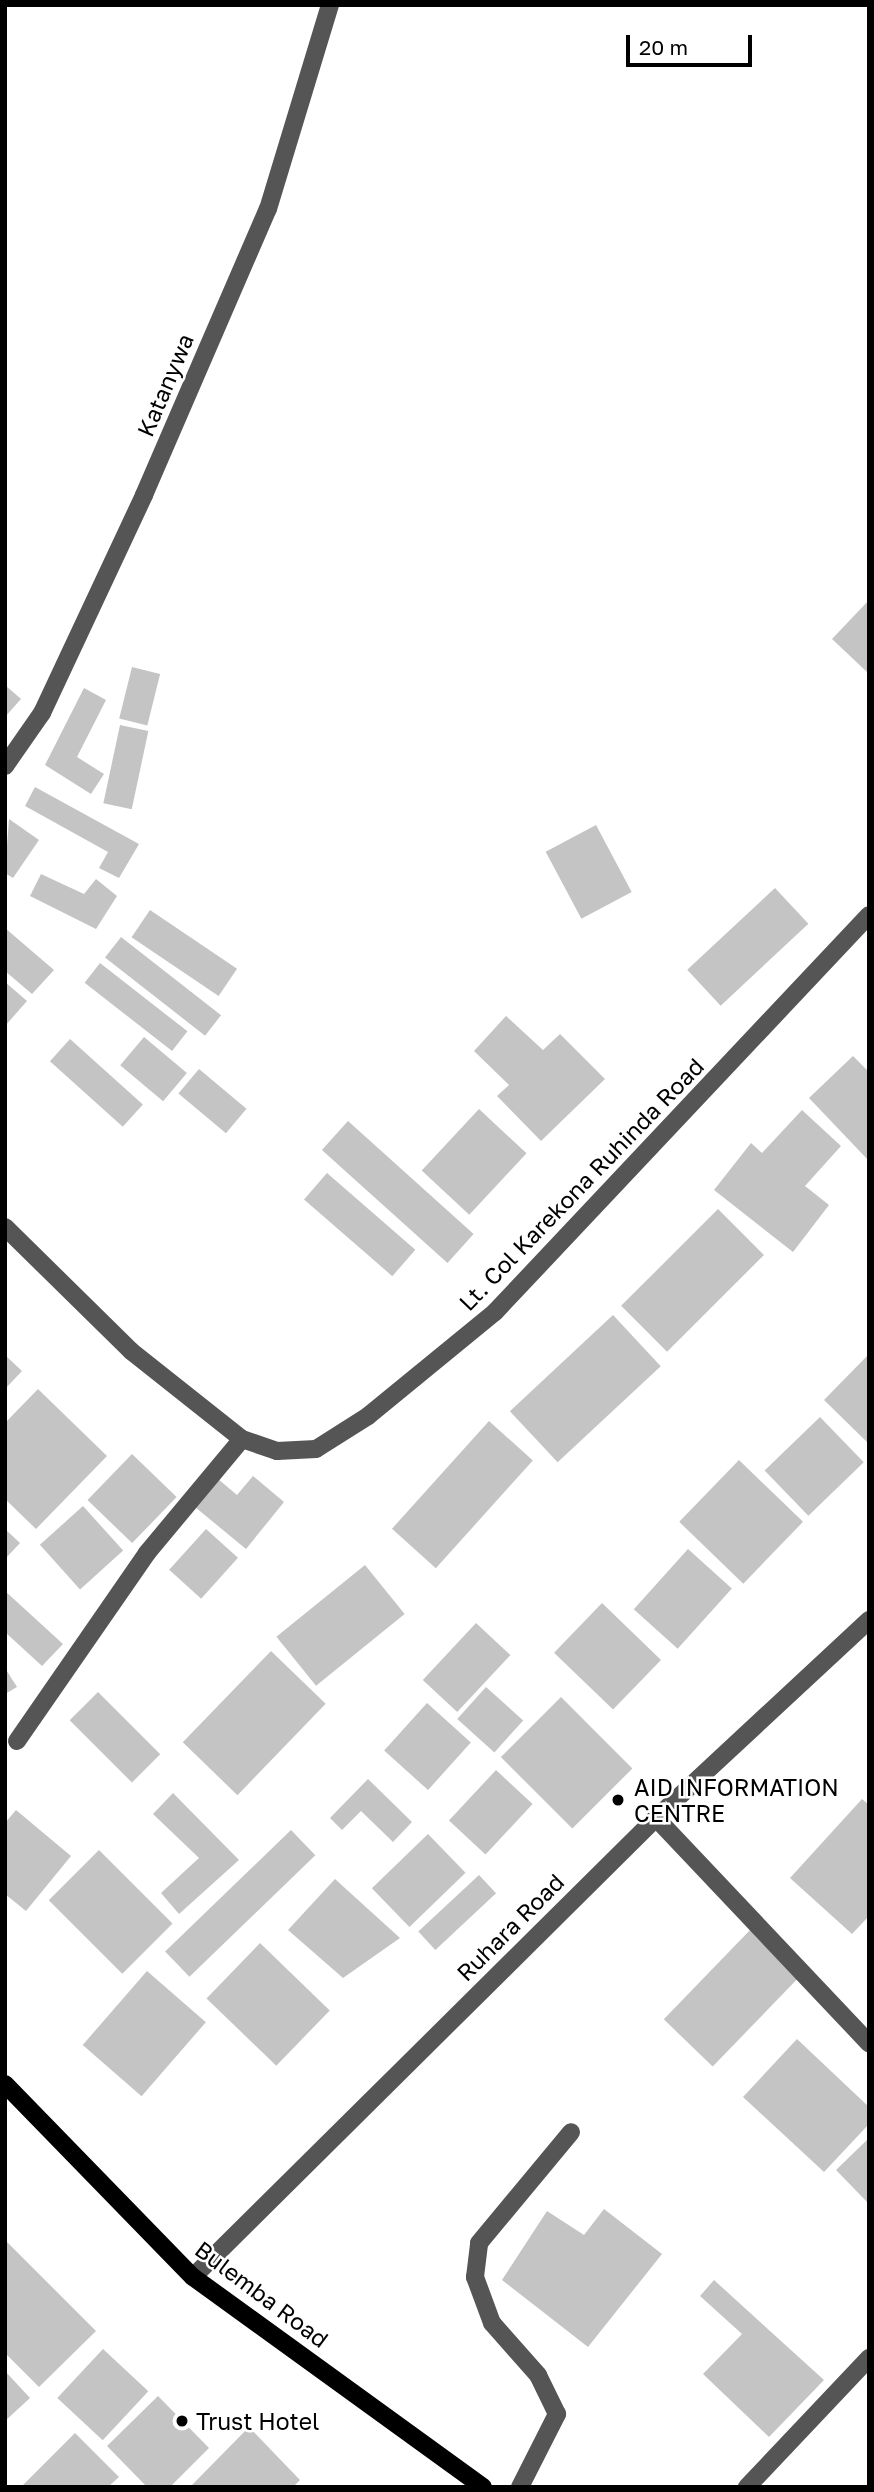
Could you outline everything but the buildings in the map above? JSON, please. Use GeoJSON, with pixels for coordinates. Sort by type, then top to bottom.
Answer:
{"type":"FeatureCollection","features":[{"type":"Feature","properties":{"kind":"main road","name":"Bulemba Road"},"geometry":{"type":"LineString","coordinates":[[5,2084],[194,2277],[484,2487]]}},
{"type":"Feature","properties":{"kind":"street","name":"Katanywa"},"geometry":{"type":"LineString","coordinates":[[5,766],[42,713],[144,495],[268,209],[330,5]]}},
{"type":"Feature","properties":{"kind":"street","name":"Lt. Col Karekona Ruhinda Road"},"geometry":{"type":"LineString","coordinates":[[5,1227],[131,1351],[242,1439],[277,1451],[316,1448],[368,1416],[495,1312],[869,915]]}},
{"type":"Feature","properties":{"kind":"street"},"geometry":{"type":"LineString","coordinates":[[17,1741],[147,1553],[242,1439]]}},
{"type":"Feature","properties":{"kind":"street","name":"Ruhara Road"},"geometry":{"type":"LineString","coordinates":[[194,2277],[656,1818],[869,1620]]}},
{"type":"Feature","properties":{"kind":"street"},"geometry":{"type":"LineString","coordinates":[[656,1818],[869,2043]]}},
{"type":"Feature","properties":{"kind":"street"},"geometry":{"type":"LineString","coordinates":[[520,2487],[557,2414],[538,2375],[492,2323],[475,2277],[479,2243],[571,2132]]}},
{"type":"Feature","properties":{"kind":"street"},"geometry":{"type":"LineString","coordinates":[[747,2487],[869,2358]]}},
{"type":"Feature","properties":{"kind":"place","name":"AID INFORMATION CENTRE"},"geometry":{"type":"Point","coordinates":[618,1800]}},
{"type":"Feature","properties":{"kind":"place","name":"Trust Hotel"},"geometry":{"type":"Point","coordinates":[182,2421]}}]}
